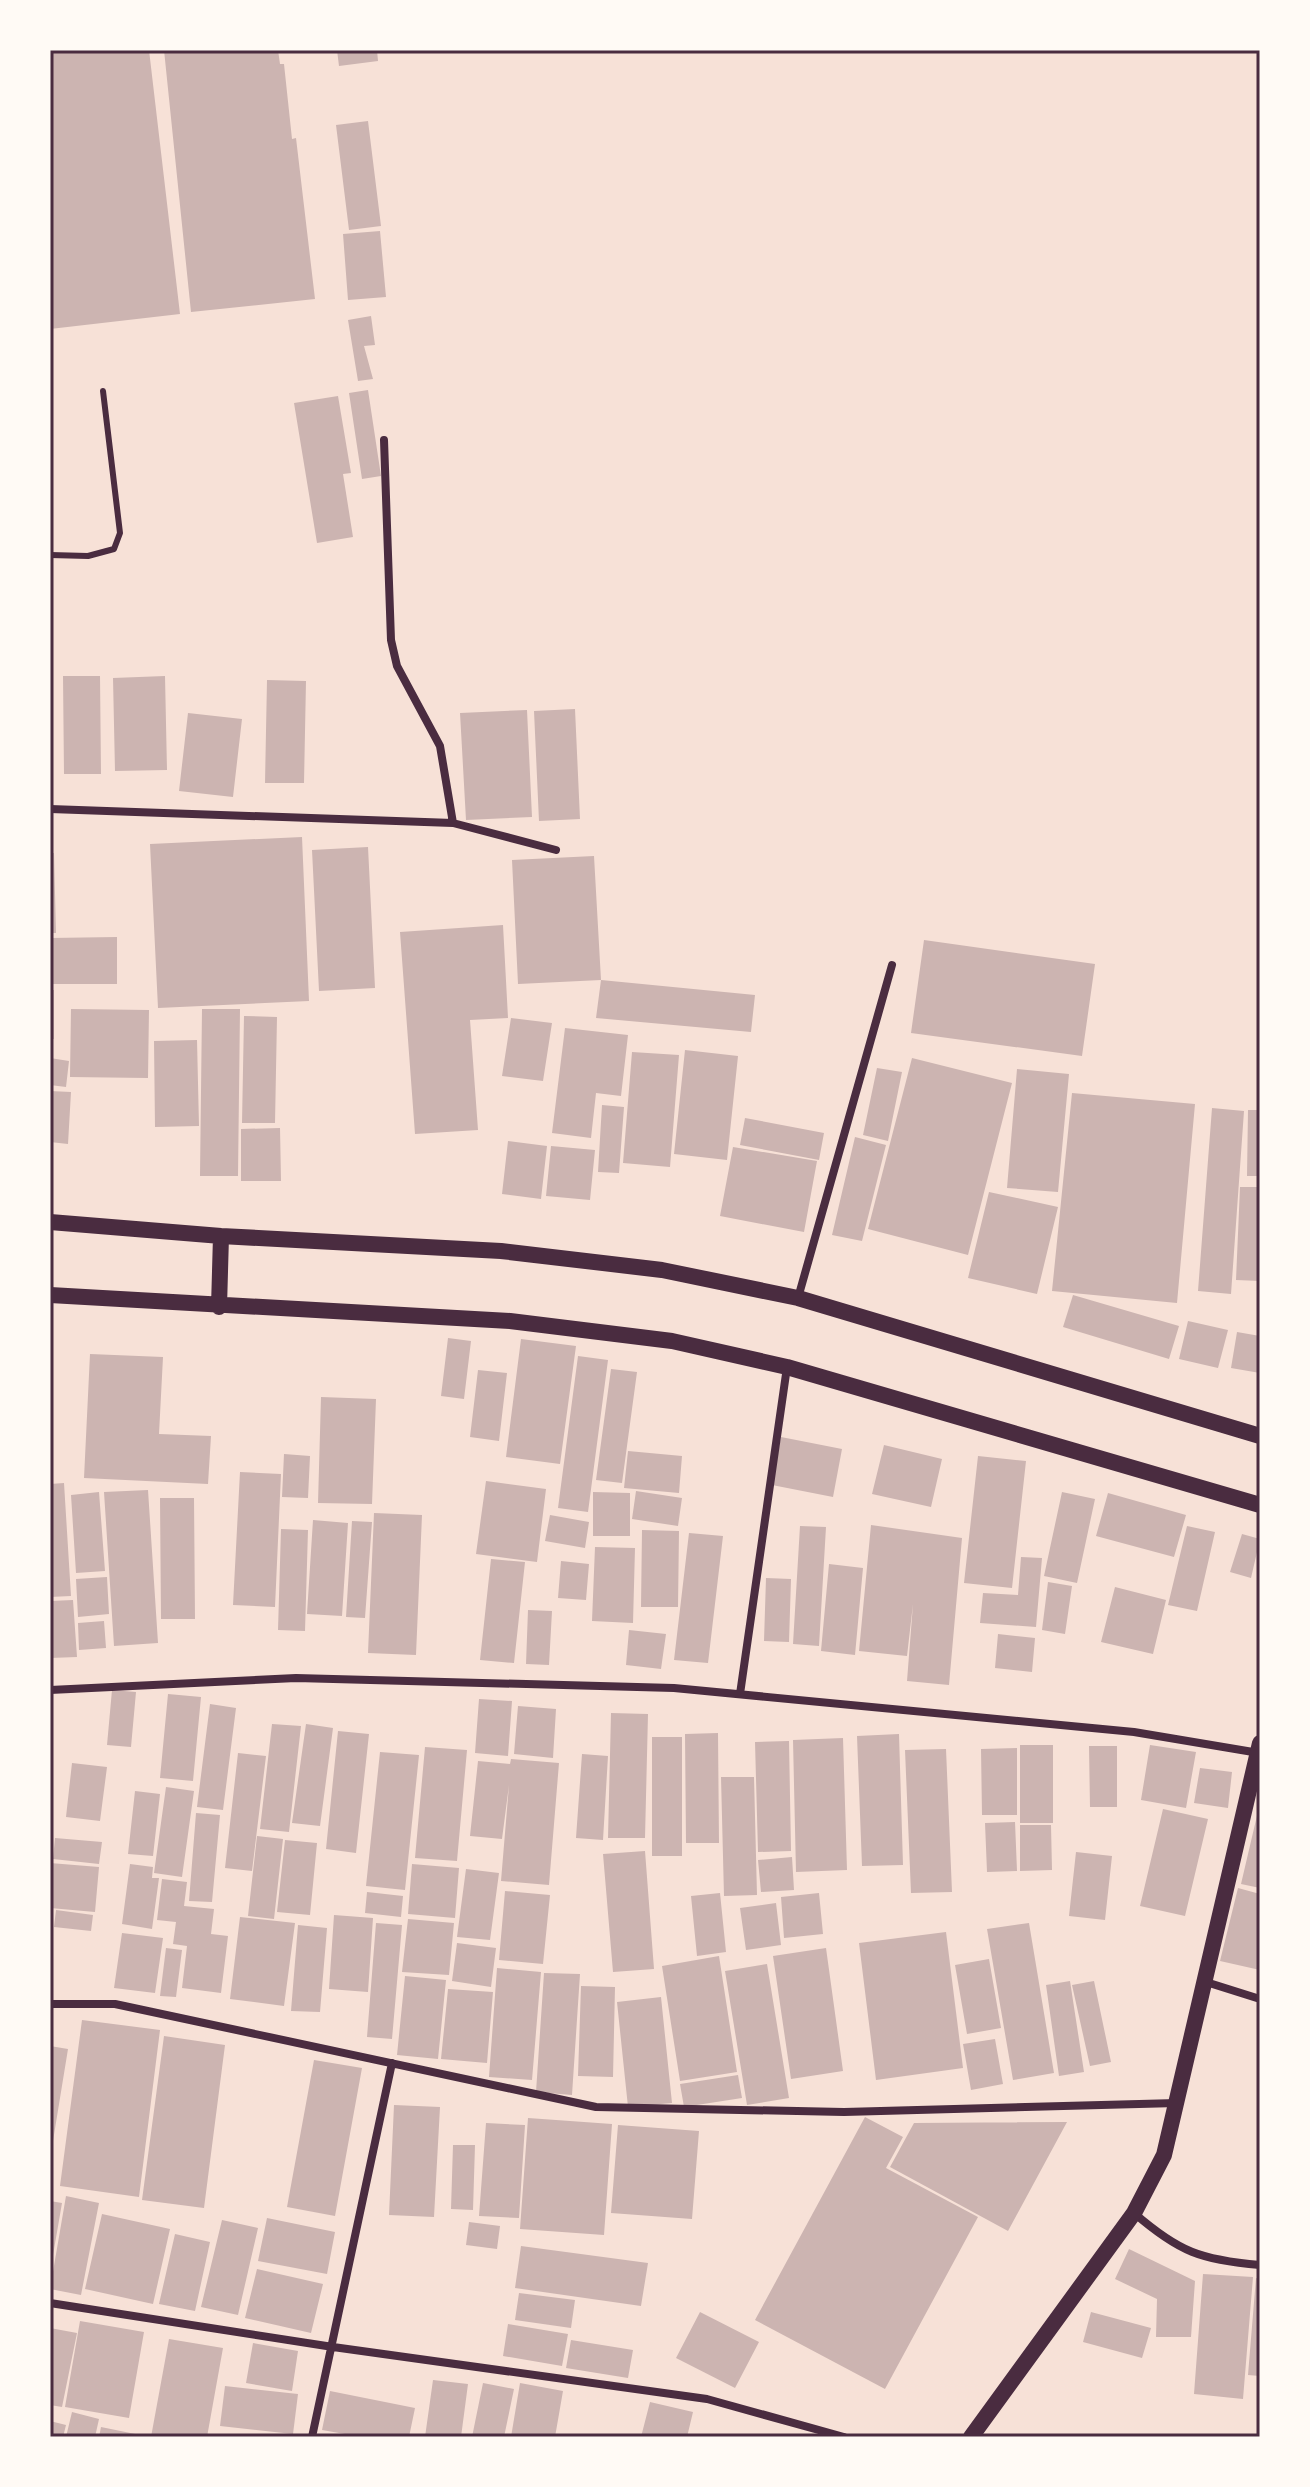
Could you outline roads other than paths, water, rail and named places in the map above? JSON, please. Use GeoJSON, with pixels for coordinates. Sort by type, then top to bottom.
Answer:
{"type":"FeatureCollection","features":[{"type":"Feature","properties":{"kind":"main road"},"geometry":{"type":"LineString","coordinates":[[50,1222],[221,1236],[501,1251],[662,1270],[798,1298],[1260,1436]]}},
{"type":"Feature","properties":{"kind":"main road"},"geometry":{"type":"LineString","coordinates":[[219,1307],[221,1236]]}},
{"type":"Feature","properties":{"kind":"main road"},"geometry":{"type":"LineString","coordinates":[[50,1295],[219,1307],[510,1321],[672,1341],[787,1367],[1260,1505]]}},
{"type":"Feature","properties":{"kind":"main road"},"geometry":{"type":"LineString","coordinates":[[971,2437],[1134,2213],[1164,2155],[1259,1750]]}},
{"type":"Feature","properties":{"kind":"street"},"geometry":{"type":"LineString","coordinates":[[384,440],[391,640],[397,666],[440,746],[453,823]]}},
{"type":"Feature","properties":{"kind":"street"},"geometry":{"type":"LineString","coordinates":[[50,809],[453,823],[556,850]]}},
{"type":"Feature","properties":{"kind":"street"},"geometry":{"type":"LineString","coordinates":[[798,1298],[892,965]]}},
{"type":"Feature","properties":{"kind":"street"},"geometry":{"type":"LineString","coordinates":[[740,1694],[787,1367]]}},
{"type":"Feature","properties":{"kind":"street"},"geometry":{"type":"LineString","coordinates":[[50,1690],[296,1678],[674,1688],[1134,1732],[1259,1750]]}},
{"type":"Feature","properties":{"kind":"street"},"geometry":{"type":"LineString","coordinates":[[1206,1982],[1260,1999]]}},
{"type":"Feature","properties":{"kind":"street"},"geometry":{"type":"LineString","coordinates":[[50,2004],[115,2004],[596,2107],[844,2112],[1178,2103]]}},
{"type":"Feature","properties":{"kind":"street"},"geometry":{"type":"LineString","coordinates":[[312,2437],[392,2063]]}},
{"type":"Feature","properties":{"kind":"street"},"geometry":{"type":"LineString","coordinates":[[1134,2213],[1168,2243],[1218,2262],[1260,2265]]}},
{"type":"Feature","properties":{"kind":"street"},"geometry":{"type":"LineString","coordinates":[[50,2303],[333,2347],[707,2399],[844,2437]]}},
{"type":"Feature","properties":{"kind":"lane"},"geometry":{"type":"LineString","coordinates":[[50,555],[88,556],[114,549],[120,533],[103,391]]}}]}
